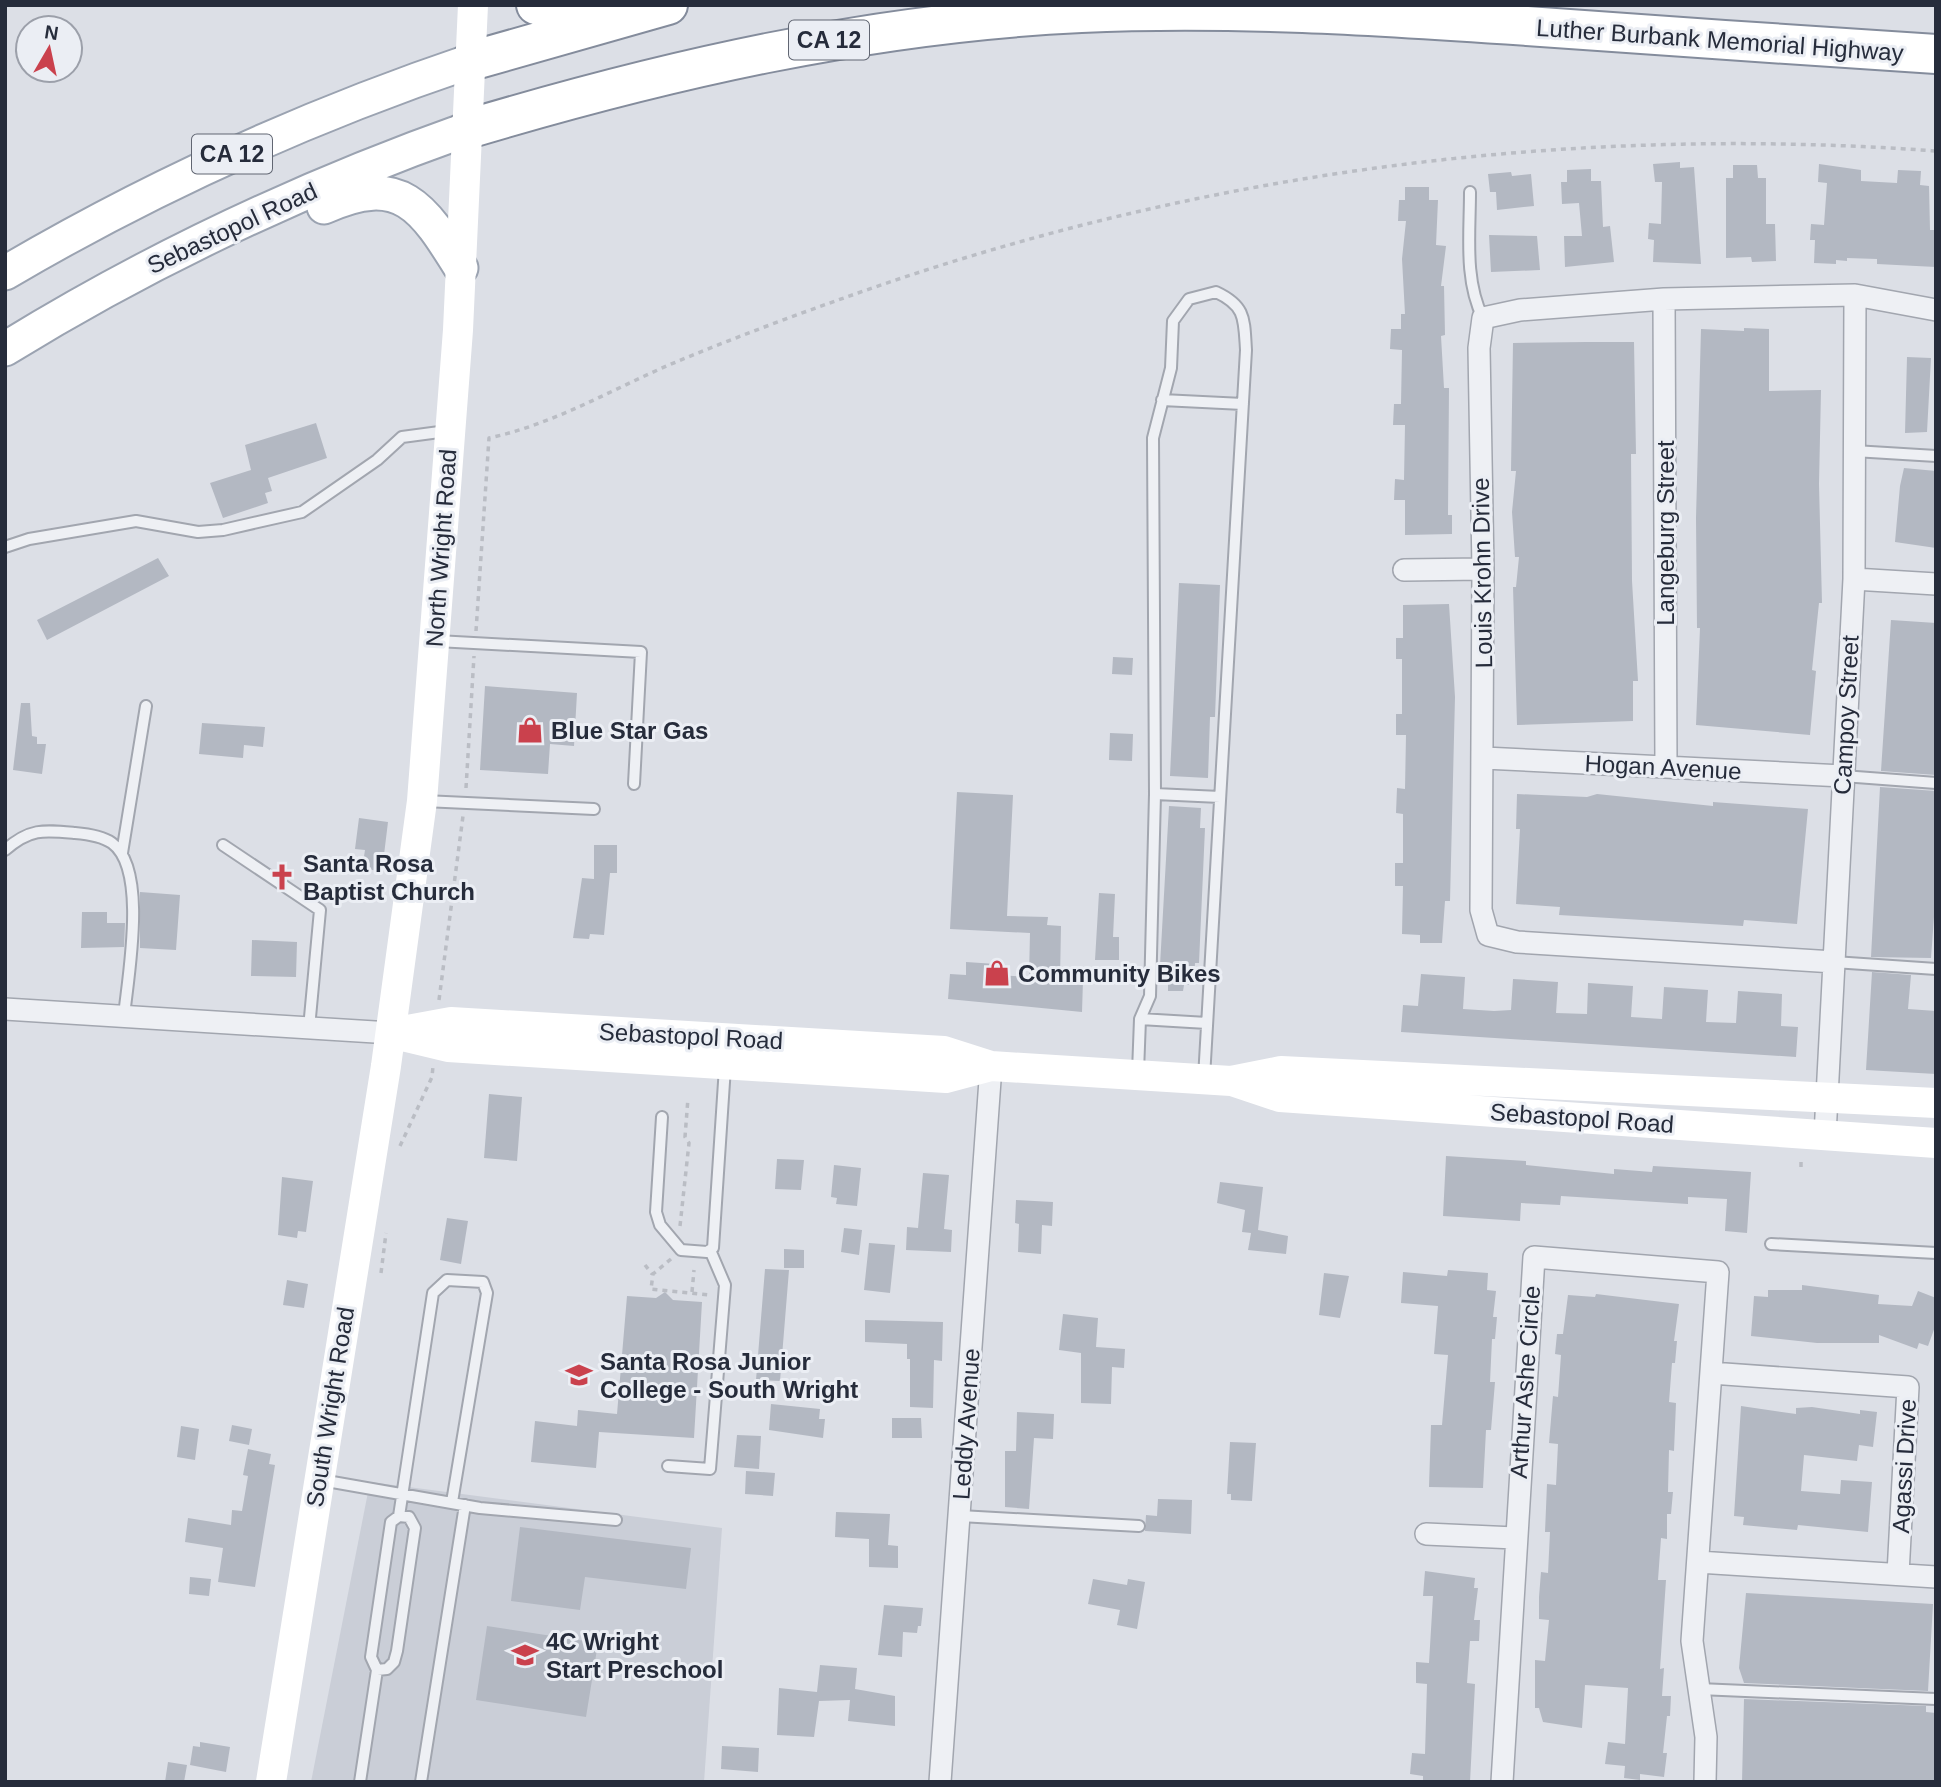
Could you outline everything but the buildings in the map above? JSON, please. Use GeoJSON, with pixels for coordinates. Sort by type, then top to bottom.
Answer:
{"type":"FeatureCollection","features":[{"type":"Feature","properties":{"kind":"highway"},"geometry":{"type":"LineString","coordinates":[[536,5],[578,12],[659,7]]}},
{"type":"Feature","properties":{"kind":"highway","name":"CA 12"},"geometry":{"type":"LineString","coordinates":[[471,61],[659,7]]}},
{"type":"Feature","properties":{"kind":"highway","name":"Luther Burbank Memorial Highway"},"geometry":{"type":"LineString","coordinates":[[468,129],[628,82],[769,51],[907,29],[1079,13],[1214,10],[1350,15],[1936,54]]}},
{"type":"Feature","properties":{"kind":"main road","name":"North Wright Road"},"geometry":{"type":"LineString","coordinates":[[391,1033],[422,801],[461,268],[473,5]]}},
{"type":"Feature","properties":{"kind":"main road","name":"CA 12"},"geometry":{"type":"LineString","coordinates":[[5,273],[146,195],[241,150],[371,96],[471,61]]}},
{"type":"Feature","properties":{"kind":"main road","name":"Sebastopol Road"},"geometry":{"type":"LineString","coordinates":[[5,349],[125,279],[264,210],[468,129]]}},
{"type":"Feature","properties":{"kind":"main road"},"geometry":{"type":"LineString","coordinates":[[125,279],[214,257],[351,195],[380,192],[405,200],[417,208],[438,231],[461,268]]}},
{"type":"Feature","properties":{"kind":"main road","name":"Sebastopol Road"},"geometry":{"type":"LineString","coordinates":[[391,1033],[451,1022],[944,1051],[990,1066],[1218,1080],[1280,1097],[1936,1143]]}},
{"type":"Feature","properties":{"kind":"main road","name":"Sebastopol Road"},"geometry":{"type":"LineString","coordinates":[[391,1033],[448,1047],[946,1077],[990,1066]]}},
{"type":"Feature","properties":{"kind":"main road","name":"South Wright Road"},"geometry":{"type":"LineString","coordinates":[[271,1782],[391,1033]]}},
{"type":"Feature","properties":{"kind":"main road","name":"Sebastopol Road"},"geometry":{"type":"LineString","coordinates":[[1218,1080],[1281,1070],[1936,1103]]}},
{"type":"Feature","properties":{"kind":"street"},"geometry":{"type":"LineString","coordinates":[[1483,318],[1520,310],[1664,299],[1855,295],[1936,310]]}},
{"type":"Feature","properties":{"kind":"street","name":"Campoy Street"},"geometry":{"type":"LineString","coordinates":[[1825,1135],[1854,579],[1855,295]]}},
{"type":"Feature","properties":{"kind":"street","name":"Langeburg Street"},"geometry":{"type":"LineString","coordinates":[[1664,299],[1666,767]]}},
{"type":"Feature","properties":{"kind":"street","name":"Louis Krohn Drive"},"geometry":{"type":"LineString","coordinates":[[1483,318],[1479,348],[1484,758],[1481,909],[1489,935],[1517,942],[1835,962]]}},
{"type":"Feature","properties":{"kind":"street"},"geometry":{"type":"LineString","coordinates":[[1405,570],[1483,569]]}},
{"type":"Feature","properties":{"kind":"street"},"geometry":{"type":"LineString","coordinates":[[1854,579],[1936,584]]}},
{"type":"Feature","properties":{"kind":"street","name":"Hogan Avenue"},"geometry":{"type":"LineString","coordinates":[[1484,758],[1843,776]]}},
{"type":"Feature","properties":{"kind":"street","name":"Sebastopol Road"},"geometry":{"type":"LineString","coordinates":[[5,1009],[391,1033]]}},
{"type":"Feature","properties":{"kind":"street","name":"Leddy Avenue"},"geometry":{"type":"LineString","coordinates":[[940,1782],[990,1066]]}},
{"type":"Feature","properties":{"kind":"street","name":"Arthur Ashe Circle"},"geometry":{"type":"LineString","coordinates":[[1502,1782],[1534,1257],[1718,1272],[1692,1641],[1706,1737],[1706,1782]]}},
{"type":"Feature","properties":{"kind":"street","name":"Agassi Drive"},"geometry":{"type":"LineString","coordinates":[[1711,1373],[1908,1387],[1898,1574]]}},
{"type":"Feature","properties":{"kind":"street"},"geometry":{"type":"LineString","coordinates":[[1426,1534],[1515,1538]]}},
{"type":"Feature","properties":{"kind":"street"},"geometry":{"type":"LineString","coordinates":[[1698,1562],[1936,1577]]}},
{"type":"Feature","properties":{"kind":"lane"},"geometry":{"type":"LineString","coordinates":[[1470,192],[1471,277],[1474,300],[1483,318]]}},
{"type":"Feature","properties":{"kind":"lane"},"geometry":{"type":"LineString","coordinates":[[1138,1075],[1140,1019],[1150,996],[1155,794],[1153,438],[1171,368],[1173,321],[1189,299],[1216,292],[1234,301],[1244,318],[1243,404],[1207,1023],[1218,1080]]}},
{"type":"Feature","properties":{"kind":"lane"},"geometry":{"type":"LineString","coordinates":[[1163,400],[1243,404]]}},
{"type":"Feature","properties":{"kind":"lane"},"geometry":{"type":"LineString","coordinates":[[5,547],[29,539],[135,521],[198,532],[223,530],[302,512],[377,460],[402,436],[450,431]]}},
{"type":"Feature","properties":{"kind":"lane"},"geometry":{"type":"LineString","coordinates":[[1854,451],[1936,456]]}},
{"type":"Feature","properties":{"kind":"lane"},"geometry":{"type":"LineString","coordinates":[[434,641],[642,652],[634,784]]}},
{"type":"Feature","properties":{"kind":"lane"},"geometry":{"type":"LineString","coordinates":[[122,853],[146,705]]}},
{"type":"Feature","properties":{"kind":"lane"},"geometry":{"type":"LineString","coordinates":[[1843,776],[1936,783]]}},
{"type":"Feature","properties":{"kind":"lane"},"geometry":{"type":"LineString","coordinates":[[1155,794],[1220,797]]}},
{"type":"Feature","properties":{"kind":"lane"},"geometry":{"type":"LineString","coordinates":[[422,801],[594,809]]}},
{"type":"Feature","properties":{"kind":"lane"},"geometry":{"type":"LineString","coordinates":[[5,850],[36,830],[87,834],[111,842],[122,853],[134,908],[124,1016]]}},
{"type":"Feature","properties":{"kind":"lane"},"geometry":{"type":"LineString","coordinates":[[223,845],[320,910],[309,1028]]}},
{"type":"Feature","properties":{"kind":"lane"},"geometry":{"type":"LineString","coordinates":[[1835,962],[1936,969]]}},
{"type":"Feature","properties":{"kind":"lane"},"geometry":{"type":"LineString","coordinates":[[1140,1019],[1207,1023]]}},
{"type":"Feature","properties":{"kind":"lane"},"geometry":{"type":"LineString","coordinates":[[662,1117],[656,1212],[660,1225],[681,1250],[709,1250],[713,1248],[725,1064]]}},
{"type":"Feature","properties":{"kind":"lane"},"geometry":{"type":"LineString","coordinates":[[1771,1244],[1936,1253]]}},
{"type":"Feature","properties":{"kind":"lane"},"geometry":{"type":"LineString","coordinates":[[668,1466],[710,1469],[725,1285],[709,1250]]}},
{"type":"Feature","properties":{"kind":"lane"},"geometry":{"type":"LineString","coordinates":[[399,1516],[432,1293],[447,1280],[483,1282],[487,1293],[452,1502]]}},
{"type":"Feature","properties":{"kind":"lane"},"geometry":{"type":"LineString","coordinates":[[318,1479],[465,1505],[616,1520]]}},
{"type":"Feature","properties":{"kind":"lane"},"geometry":{"type":"LineString","coordinates":[[421,1782],[465,1505]]}},
{"type":"Feature","properties":{"kind":"lane"},"geometry":{"type":"LineString","coordinates":[[360,1782],[377,1670],[371,1657],[391,1522],[399,1516],[409,1517],[415,1528],[397,1651],[394,1662],[387,1670],[377,1670]]}},
{"type":"Feature","properties":{"kind":"lane"},"geometry":{"type":"LineString","coordinates":[[960,1516],[1139,1526]]}},
{"type":"Feature","properties":{"kind":"lane"},"geometry":{"type":"LineString","coordinates":[[1699,1689],[1936,1699]]}},
{"type":"Feature","properties":{"kind":"path"},"geometry":{"type":"LineString","coordinates":[[441,985],[465,804],[489,438],[533,427],[716,347],[859,292],[996,248],[1178,202],[1310,176],[1509,153],[1758,143],[1936,151]]}},
{"type":"Feature","properties":{"kind":"path"},"geometry":{"type":"LineString","coordinates":[[397,1152],[432,1077]]}},
{"type":"Feature","properties":{"kind":"path"},"geometry":{"type":"LineString","coordinates":[[679,1235],[683,1169],[687,1165],[689,1143],[685,1137],[688,1098]]}},
{"type":"Feature","properties":{"kind":"path"},"geometry":{"type":"LineString","coordinates":[[1801,1160],[1801,1167]]}},
{"type":"Feature","properties":{"kind":"path"},"geometry":{"type":"LineString","coordinates":[[381,1273],[386,1233]]}},
{"type":"Feature","properties":{"kind":"path"},"geometry":{"type":"LineString","coordinates":[[645,1265],[653,1274]]}},
{"type":"Feature","properties":{"kind":"path"},"geometry":{"type":"LineString","coordinates":[[660,1268],[653,1274],[651,1289],[710,1295],[709,1308]]}},
{"type":"Feature","properties":{"kind":"path"},"geometry":{"type":"LineString","coordinates":[[692,1293],[694,1270]]}},
{"type":"Feature","properties":{"kind":"shaded area","name":"4C Wright Start Preschool"},"geometry":{"type":"Polygon","coordinates":[[[370,1482],[722,1528],[704,1782],[311,1782],[370,1482]]]}},
{"type":"Feature","properties":{"kind":"place","name":"Blue Star Gas"},"geometry":{"type":"Point","coordinates":[530,730]}},
{"type":"Feature","properties":{"kind":"place","name":"Santa Rosa Baptist Church"},"geometry":{"type":"Point","coordinates":[282,877]}},
{"type":"Feature","properties":{"kind":"place","name":"Community Bikes"},"geometry":{"type":"Point","coordinates":[997,973]}},
{"type":"Feature","properties":{"kind":"place","name":"Santa Rosa Junior College - South Wright"},"geometry":{"type":"Point","coordinates":[579,1375]}},
{"type":"Feature","properties":{"kind":"place","name":"4C Wright Start Preschool"},"geometry":{"type":"Point","coordinates":[525,1655]}}]}
